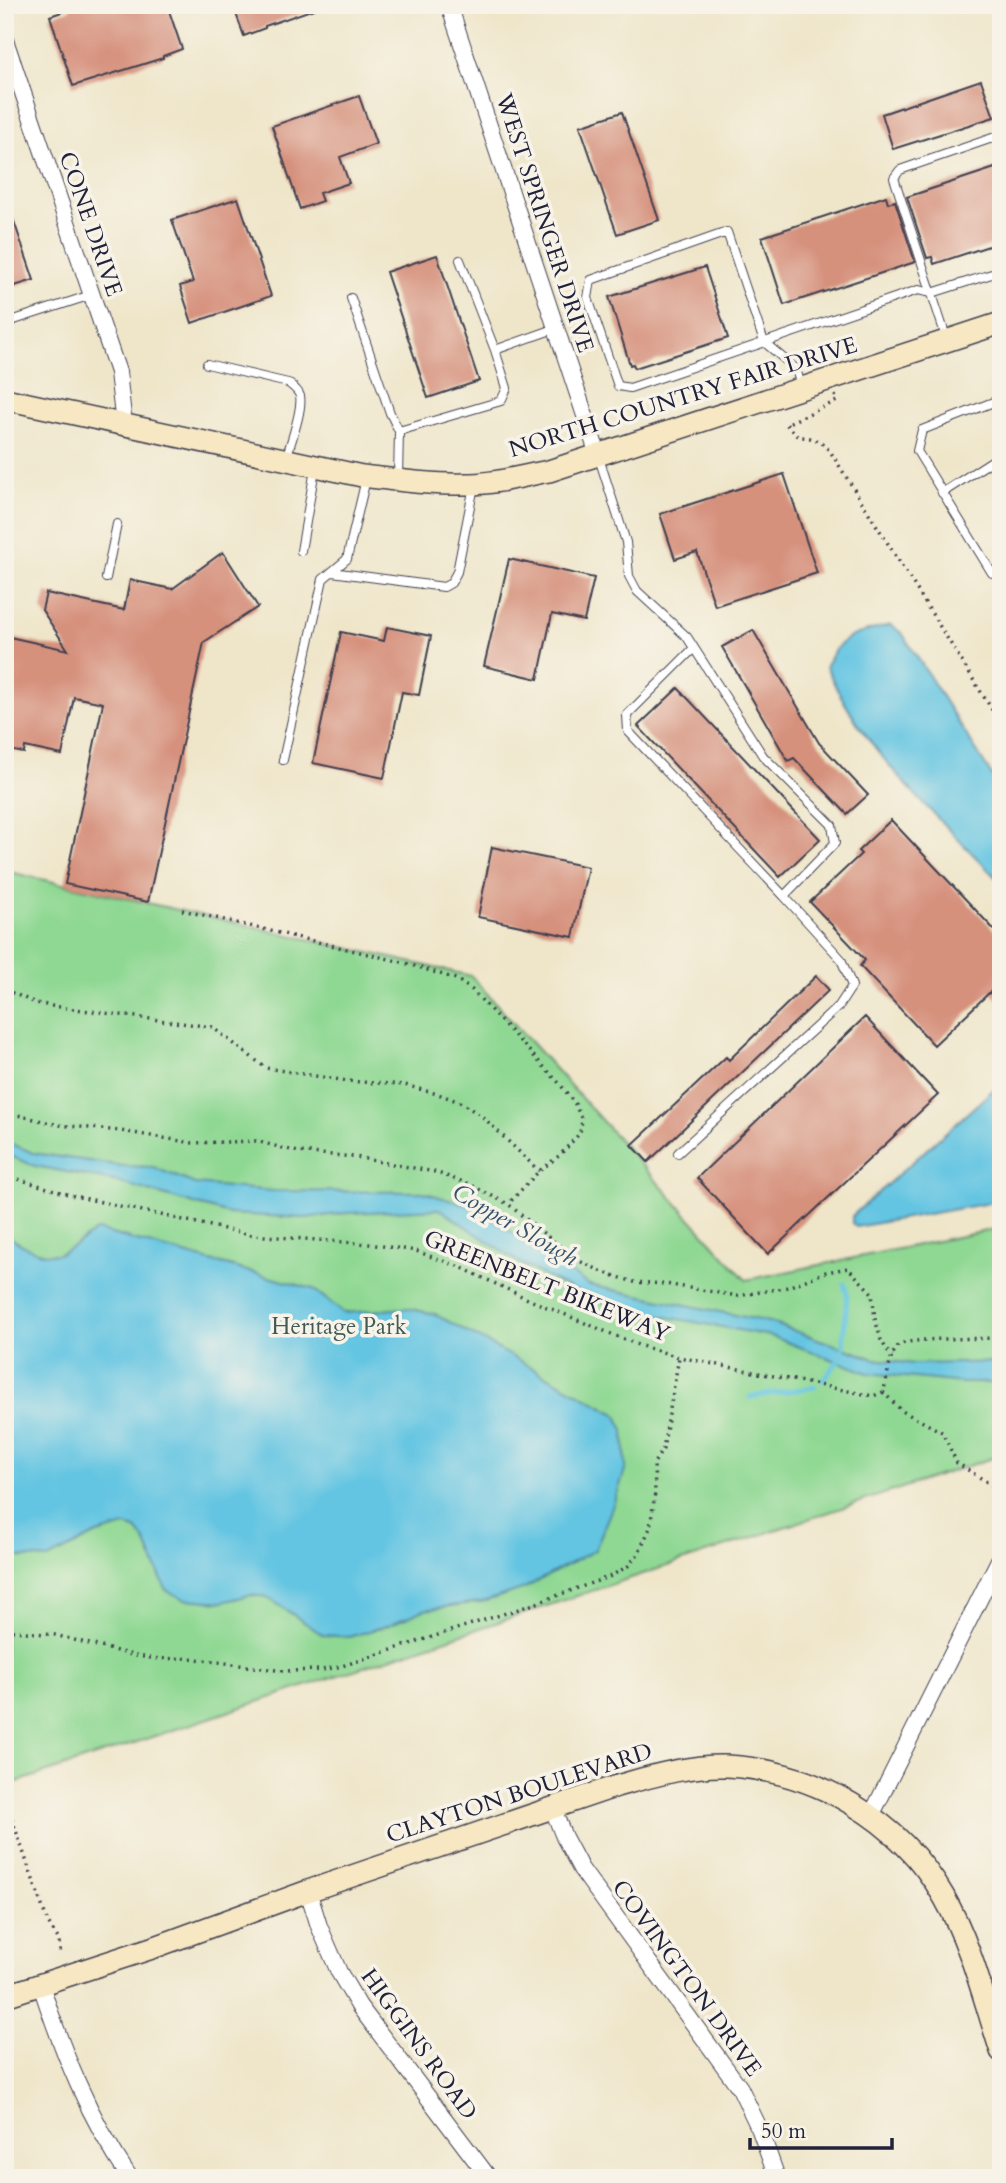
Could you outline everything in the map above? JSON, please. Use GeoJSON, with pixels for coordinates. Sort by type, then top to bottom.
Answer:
{"type":"FeatureCollection","features":[{"type":"Feature","properties":{"kind":"street","name":"WEST SPRINGER DRIVE"},"geometry":{"type":"LineString","coordinates":[[449,5],[598,456]]}},
{"type":"Feature","properties":{"kind":"street","name":"CONE DRIVE"},"geometry":{"type":"LineString","coordinates":[[5,40],[118,372],[124,425]]}},
{"type":"Feature","properties":{"kind":"street","name":"NORTH COUNTRY FAIR DRIVE"},"geometry":{"type":"LineString","coordinates":[[5,399],[367,476],[398,481],[474,484],[549,471],[1000,325]]}},
{"type":"Feature","properties":{"kind":"street"},"geometry":{"type":"LineString","coordinates":[[870,1815],[1001,1556]]}},
{"type":"Feature","properties":{"kind":"street","name":"CLAYTON BOULEVARD"},"geometry":{"type":"LineString","coordinates":[[5,1996],[308,1891],[666,1772],[725,1766],[795,1778],[846,1799],[900,1839],[925,1867],[944,1896],[959,1927],[1001,2051]]}},
{"type":"Feature","properties":{"kind":"street","name":"COVINGTON DRIVE"},"geometry":{"type":"LineString","coordinates":[[553,1809],[581,1869],[740,2088],[778,2178]]}},
{"type":"Feature","properties":{"kind":"street","name":"HIGGINS ROAD"},"geometry":{"type":"LineString","coordinates":[[308,1891],[319,1926],[339,1972],[359,2006],[489,2178]]}},
{"type":"Feature","properties":{"kind":"street"},"geometry":{"type":"LineString","coordinates":[[41,1985],[75,2081],[97,2125],[130,2178]]}},
{"type":"Feature","properties":{"kind":"lane"},"geometry":{"type":"LineString","coordinates":[[948,341],[894,178],[900,170],[1001,135]]}},
{"type":"Feature","properties":{"kind":"lane"},"geometry":{"type":"LineString","coordinates":[[802,388],[796,369],[764,342],[727,232],[591,280],[588,298],[618,386],[630,388],[764,342],[918,290],[932,293],[1001,271]]}},
{"type":"Feature","properties":{"kind":"lane"},"geometry":{"type":"LineString","coordinates":[[399,431],[500,401],[507,388],[460,260]]}},
{"type":"Feature","properties":{"kind":"lane"},"geometry":{"type":"LineString","coordinates":[[5,323],[91,295]]}},
{"type":"Feature","properties":{"kind":"lane"},"geometry":{"type":"LineString","coordinates":[[351,298],[390,413],[399,431],[398,481]]}},
{"type":"Feature","properties":{"kind":"lane"},"geometry":{"type":"LineString","coordinates":[[495,350],[557,328]]}},
{"type":"Feature","properties":{"kind":"lane"},"geometry":{"type":"LineString","coordinates":[[206,364],[288,383],[296,390],[300,397],[298,412],[286,459]]}},
{"type":"Feature","properties":{"kind":"lane"},"geometry":{"type":"LineString","coordinates":[[992,573],[917,451],[922,430],[1001,399]]}},
{"type":"Feature","properties":{"kind":"lane"},"geometry":{"type":"LineString","coordinates":[[942,493],[1001,455]]}},
{"type":"Feature","properties":{"kind":"lane"},"geometry":{"type":"LineString","coordinates":[[598,456],[626,542],[629,576],[637,591],[687,637],[763,756],[832,825],[835,843],[784,896]]}},
{"type":"Feature","properties":{"kind":"lane"},"geometry":{"type":"LineString","coordinates":[[301,551],[316,466]]}},
{"type":"Feature","properties":{"kind":"lane"},"geometry":{"type":"LineString","coordinates":[[283,760],[323,579],[347,559],[367,476]]}},
{"type":"Feature","properties":{"kind":"lane"},"geometry":{"type":"LineString","coordinates":[[332,572],[444,587],[451,583],[457,572],[474,484]]}},
{"type":"Feature","properties":{"kind":"lane"},"geometry":{"type":"LineString","coordinates":[[106,578],[117,524]]}},
{"type":"Feature","properties":{"kind":"lane"},"geometry":{"type":"LineString","coordinates":[[678,1153],[839,1006],[852,986],[841,959],[628,731],[626,715],[694,648]]}},
{"type":"Feature","properties":{"kind":"path"},"geometry":{"type":"LineString","coordinates":[[830,379],[836,401],[786,424],[793,434],[820,441],[830,451],[1001,724]]}},
{"type":"Feature","properties":{"kind":"path"},"geometry":{"type":"LineString","coordinates":[[183,910],[402,962],[456,979],[472,990],[560,1084],[575,1104],[582,1120],[580,1133],[560,1155],[538,1171],[508,1204]]}},
{"type":"Feature","properties":{"kind":"path"},"geometry":{"type":"LineString","coordinates":[[5,990],[36,1003],[52,1006],[212,1027],[266,1068],[347,1081],[405,1085],[431,1091],[484,1118],[538,1171]]}},
{"type":"Feature","properties":{"kind":"path"},"geometry":{"type":"LineString","coordinates":[[5,1112],[59,1125],[121,1131],[194,1143],[256,1141],[298,1152],[355,1157],[435,1172],[469,1184],[508,1204],[575,1259],[605,1273],[634,1282],[665,1284],[738,1296],[788,1287],[826,1272],[848,1268],[872,1293],[881,1340],[892,1357]]}},
{"type":"Feature","properties":{"kind":"path","name":"GREENBELT BIKEWAY"},"geometry":{"type":"LineString","coordinates":[[5,1175],[75,1196],[252,1236],[369,1244],[416,1251],[460,1267],[530,1300],[638,1345],[679,1357],[873,1396],[883,1392]]}},
{"type":"Feature","properties":{"kind":"path"},"geometry":{"type":"LineString","coordinates":[[1001,1338],[932,1339],[902,1343],[897,1346],[892,1357],[889,1378],[883,1392],[902,1411],[942,1432],[957,1462],[1001,1491]]}},
{"type":"Feature","properties":{"kind":"path"},"geometry":{"type":"LineString","coordinates":[[5,1630],[75,1639],[136,1656],[159,1659],[189,1658],[282,1671],[322,1670],[364,1659],[611,1576],[628,1566],[638,1554],[650,1528],[655,1493],[653,1463],[663,1449],[679,1357]]}},
{"type":"Feature","properties":{"kind":"path"},"geometry":{"type":"LineString","coordinates":[[5,1799],[48,1923],[59,1940],[60,1952]]}},
{"type":"Feature","properties":{"kind":"green space","name":"Heritage Park"},"geometry":{"type":"Polygon","coordinates":[[[5,871],[471,976],[746,1280],[1001,1228],[1001,1455],[5,1786],[5,871]]]}},
{"type":"Feature","properties":{"kind":"water"},"geometry":{"type":"Polygon","coordinates":[[[890,625],[902,633],[1001,790],[1001,883],[927,808],[881,755],[860,727],[826,666],[837,647],[851,636],[890,625]]]}},
{"type":"Feature","properties":{"kind":"water"},"geometry":{"type":"Polygon","coordinates":[[[1001,1083],[1001,1201],[856,1227],[852,1223],[852,1216],[1001,1083]]]}},
{"type":"Feature","properties":{"kind":"water"},"geometry":{"type":"Polygon","coordinates":[[[5,1141],[33,1153],[123,1166],[153,1167],[195,1184],[274,1191],[423,1192],[477,1208],[589,1285],[769,1322],[875,1359],[914,1364],[1001,1362],[1001,1383],[962,1383],[868,1373],[771,1336],[617,1308],[562,1285],[518,1262],[440,1209],[347,1213],[305,1218],[229,1214],[114,1181],[35,1166],[5,1154],[5,1141]]]}},
{"type":"Feature","properties":{"kind":"water"},"geometry":{"type":"Polygon","coordinates":[[[97,1230],[313,1289],[344,1313],[406,1308],[435,1314],[616,1414],[624,1430],[626,1468],[595,1550],[525,1588],[486,1601],[424,1610],[389,1625],[349,1637],[323,1635],[267,1597],[250,1595],[223,1602],[184,1599],[166,1590],[145,1541],[136,1529],[125,1526],[97,1534],[48,1559],[5,1556],[5,1233],[29,1248],[57,1254],[97,1230]]]}},
{"type":"Feature","properties":{"kind":"building"},"geometry":{"type":"Polygon","coordinates":[[[69,5],[167,5],[182,49],[163,58],[73,86],[50,16],[71,9],[69,5]]]}},
{"type":"Feature","properties":{"kind":"building"},"geometry":{"type":"Polygon","coordinates":[[[233,5],[316,5],[317,8],[244,36],[233,5]]]}},
{"type":"Feature","properties":{"kind":"building"},"geometry":{"type":"Polygon","coordinates":[[[981,80],[994,117],[893,149],[882,114],[981,80]]]}},
{"type":"Feature","properties":{"kind":"building"},"geometry":{"type":"Polygon","coordinates":[[[359,96],[376,144],[340,157],[349,183],[319,193],[322,201],[300,209],[272,126],[359,96]]]}},
{"type":"Feature","properties":{"kind":"building"},"geometry":{"type":"Polygon","coordinates":[[[622,112],[659,220],[617,234],[580,126],[622,112]]]}},
{"type":"Feature","properties":{"kind":"building"},"geometry":{"type":"Polygon","coordinates":[[[1001,166],[1001,242],[934,264],[932,257],[927,258],[907,197],[1001,166]]]}},
{"type":"Feature","properties":{"kind":"building"},"geometry":{"type":"Polygon","coordinates":[[[886,196],[888,203],[895,201],[915,262],[784,305],[762,237],[886,196]]]}},
{"type":"Feature","properties":{"kind":"building"},"geometry":{"type":"Polygon","coordinates":[[[238,198],[271,296],[192,323],[180,286],[193,282],[172,220],[238,198]]]}},
{"type":"Feature","properties":{"kind":"building"},"geometry":{"type":"Polygon","coordinates":[[[5,204],[8,204],[34,280],[5,289],[5,204]]]}},
{"type":"Feature","properties":{"kind":"building"},"geometry":{"type":"Polygon","coordinates":[[[437,255],[479,381],[428,398],[386,272],[437,255]]]}},
{"type":"Feature","properties":{"kind":"building"},"geometry":{"type":"Polygon","coordinates":[[[705,267],[728,338],[635,368],[633,364],[630,365],[609,297],[705,267]]]}},
{"type":"Feature","properties":{"kind":"building"},"geometry":{"type":"Polygon","coordinates":[[[784,474],[817,573],[715,606],[697,552],[675,559],[660,514],[784,474]]]}},
{"type":"Feature","properties":{"kind":"building"},"geometry":{"type":"Polygon","coordinates":[[[223,552],[258,607],[204,642],[148,902],[65,884],[103,703],[74,697],[62,755],[25,747],[24,753],[5,749],[5,636],[68,650],[42,610],[46,593],[124,610],[130,580],[172,589],[223,552]]]}},
{"type":"Feature","properties":{"kind":"building"},"geometry":{"type":"Polygon","coordinates":[[[509,559],[594,578],[584,621],[552,614],[538,679],[484,666],[509,559]]]}},
{"type":"Feature","properties":{"kind":"building"},"geometry":{"type":"Polygon","coordinates":[[[387,627],[431,636],[419,695],[402,692],[384,778],[313,763],[341,632],[384,641],[387,627]]]}},
{"type":"Feature","properties":{"kind":"building"},"geometry":{"type":"Polygon","coordinates":[[[753,630],[819,743],[868,795],[847,814],[794,758],[788,761],[722,647],[753,630]]]}},
{"type":"Feature","properties":{"kind":"building"},"geometry":{"type":"Polygon","coordinates":[[[678,688],[820,839],[780,877],[638,726],[678,688]]]}},
{"type":"Feature","properties":{"kind":"building"},"geometry":{"type":"Polygon","coordinates":[[[891,820],[1001,937],[1001,1003],[990,992],[934,1045],[860,966],[865,960],[810,902],[861,854],[858,851],[891,820]]]}},
{"type":"Feature","properties":{"kind":"building"},"geometry":{"type":"Polygon","coordinates":[[[492,847],[588,867],[573,937],[478,917],[492,847]]]}},
{"type":"Feature","properties":{"kind":"building"},"geometry":{"type":"Polygon","coordinates":[[[816,976],[829,990],[648,1162],[632,1145],[726,1057],[729,1060],[816,976]]]}},
{"type":"Feature","properties":{"kind":"building"},"geometry":{"type":"Polygon","coordinates":[[[865,1017],[938,1095],[768,1254],[697,1178],[865,1017]]]}},
{"type":"Feature","properties":{"kind":"waterway"},"geometry":{"type":"LineString","coordinates":[[823,1380],[842,1356],[847,1294],[844,1284]]}},
{"type":"Feature","properties":{"kind":"waterway"},"geometry":{"type":"LineString","coordinates":[[750,1397],[815,1387]]}},
{"type":"Feature","properties":{"kind":"water label","name":"Copper Slough"},"geometry":{"type":"Point","coordinates":[515,1225]}}]}
